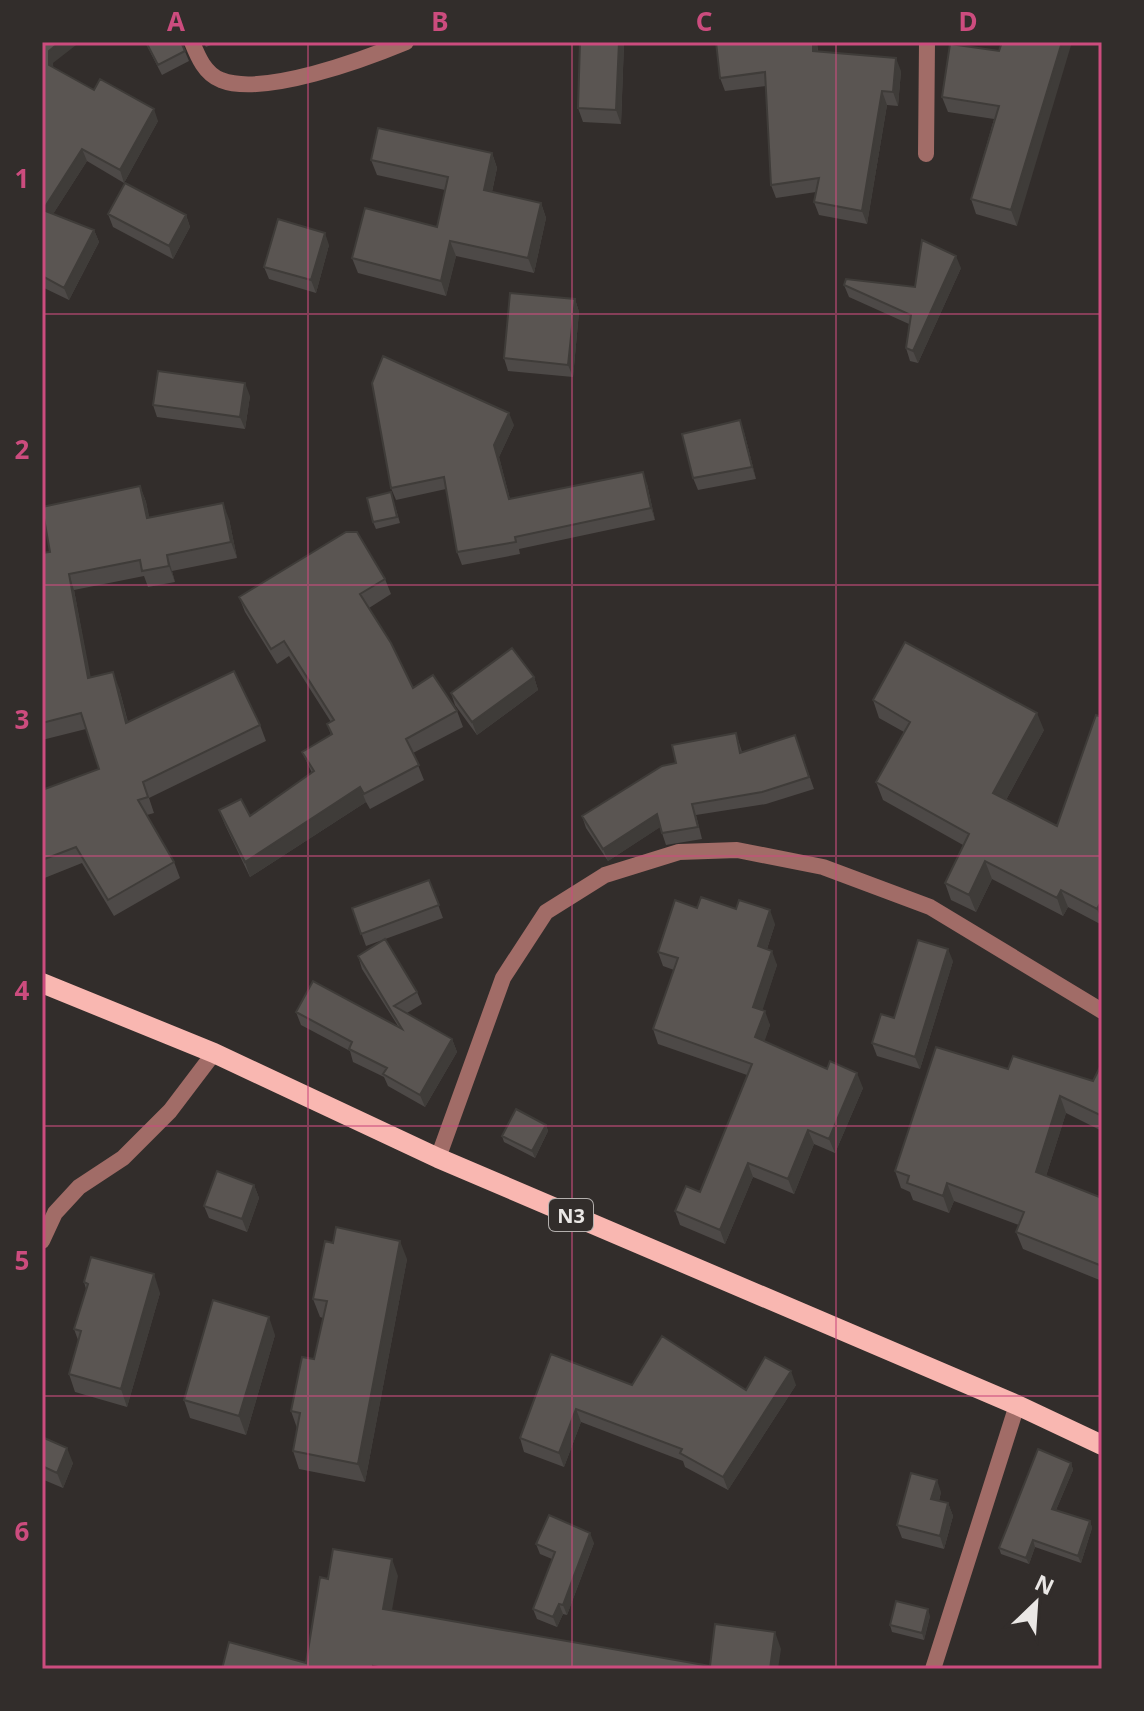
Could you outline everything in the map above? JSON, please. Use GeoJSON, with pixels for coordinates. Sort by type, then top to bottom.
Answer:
{"type":"FeatureCollection","features":[{"type":"Feature","properties":{"kind":"main road","name":"N3"},"geometry":{"type":"LineString","coordinates":[[42,983],[214,1053],[438,1158],[1017,1405],[1102,1445]]}},
{"type":"Feature","properties":{"kind":"street"},"geometry":{"type":"LineString","coordinates":[[192,42],[201,64],[218,79],[243,86],[351,65],[406,42]]}},
{"type":"Feature","properties":{"kind":"street"},"geometry":{"type":"LineString","coordinates":[[926,154],[927,42]]}},
{"type":"Feature","properties":{"kind":"street"},"geometry":{"type":"LineString","coordinates":[[438,1158],[503,978],[546,912],[605,875],[679,852],[737,850],[823,867],[930,907],[1102,1011]]}},
{"type":"Feature","properties":{"kind":"street"},"geometry":{"type":"LineString","coordinates":[[42,1241],[55,1213],[79,1187],[123,1158],[170,1111],[214,1053]]}},
{"type":"Feature","properties":{"kind":"street"},"geometry":{"type":"LineString","coordinates":[[933,1669],[1017,1405]]}},
{"type":"Feature","properties":{"kind":"building"},"geometry":{"type":"Polygon","coordinates":[[[42,42],[60,42],[49,51],[49,65],[94,90],[100,79],[154,109],[120,170],[82,149],[43,210],[94,230],[64,288],[42,276],[42,42]]]}},
{"type":"Feature","properties":{"kind":"building"},"geometry":{"type":"Polygon","coordinates":[[[146,42],[181,42],[185,51],[158,65],[146,42]]]}},
{"type":"Feature","properties":{"kind":"building"},"geometry":{"type":"Polygon","coordinates":[[[580,42],[619,42],[616,110],[578,108],[580,42]]]}},
{"type":"Feature","properties":{"kind":"building"},"geometry":{"type":"Polygon","coordinates":[[[716,42],[813,42],[813,51],[896,58],[893,92],[882,91],[862,211],[814,202],[819,178],[771,185],[765,72],[720,78],[716,42]]]}},
{"type":"Feature","properties":{"kind":"building"},"geometry":{"type":"Polygon","coordinates":[[[1002,42],[1062,42],[1011,210],[971,199],[999,106],[942,97],[950,44],[999,51],[1002,42]]]}},
{"type":"Feature","properties":{"kind":"building"},"geometry":{"type":"Polygon","coordinates":[[[378,128],[492,153],[484,190],[541,203],[528,258],[450,241],[441,281],[352,258],[365,208],[437,227],[448,177],[371,160],[378,128]]]}},
{"type":"Feature","properties":{"kind":"building"},"geometry":{"type":"Polygon","coordinates":[[[125,183],[186,215],[169,246],[108,214],[125,183]]]}},
{"type":"Feature","properties":{"kind":"building"},"geometry":{"type":"Polygon","coordinates":[[[278,219],[325,233],[311,280],[264,267],[278,219]]]}},
{"type":"Feature","properties":{"kind":"building"},"geometry":{"type":"Polygon","coordinates":[[[922,240],[956,256],[913,351],[906,348],[911,315],[844,285],[846,279],[915,287],[922,240]]]}},
{"type":"Feature","properties":{"kind":"building"},"geometry":{"type":"Polygon","coordinates":[[[510,293],[575,299],[568,365],[504,358],[510,293]]]}},
{"type":"Feature","properties":{"kind":"building"},"geometry":{"type":"Polygon","coordinates":[[[383,356],[509,413],[494,445],[509,499],[643,472],[651,508],[515,537],[516,542],[457,552],[444,477],[391,488],[372,383],[383,356]]]}},
{"type":"Feature","properties":{"kind":"building"},"geometry":{"type":"Polygon","coordinates":[[[158,371],[245,383],[240,417],[153,405],[158,371]]]}},
{"type":"Feature","properties":{"kind":"building"},"geometry":{"type":"Polygon","coordinates":[[[740,420],[752,467],[693,478],[682,434],[740,420]]]}},
{"type":"Feature","properties":{"kind":"building"},"geometry":{"type":"Polygon","coordinates":[[[140,486],[147,518],[223,503],[231,542],[167,555],[169,566],[142,571],[140,560],[69,574],[88,678],[113,672],[126,723],[234,671],[260,725],[143,782],[148,797],[138,800],[174,862],[108,900],[76,847],[42,860],[42,790],[99,769],[81,713],[42,723],[42,553],[50,552],[42,507],[140,486]]]}},
{"type":"Feature","properties":{"kind":"building"},"geometry":{"type":"Polygon","coordinates":[[[391,492],[397,517],[373,522],[367,498],[391,492]]]}},
{"type":"Feature","properties":{"kind":"building"},"geometry":{"type":"Polygon","coordinates":[[[346,532],[357,532],[385,579],[360,594],[391,643],[413,688],[433,675],[457,711],[406,739],[419,765],[364,794],[360,787],[245,862],[219,810],[241,799],[250,816],[314,771],[302,752],[332,734],[327,724],[334,720],[284,641],[271,649],[239,597],[346,532]]]}},
{"type":"Feature","properties":{"kind":"building"},"geometry":{"type":"Polygon","coordinates":[[[905,642],[1037,713],[993,793],[1057,826],[1096,715],[1102,717],[1102,900],[1097,909],[1061,890],[1057,898],[985,861],[969,895],[945,883],[969,834],[876,782],[910,722],[873,700],[905,642]]]}},
{"type":"Feature","properties":{"kind":"building"},"geometry":{"type":"Polygon","coordinates":[[[512,648],[534,677],[472,722],[451,693],[512,648]]]}},
{"type":"Feature","properties":{"kind":"building"},"geometry":{"type":"Polygon","coordinates":[[[736,733],[740,753],[795,735],[809,777],[762,792],[692,804],[698,827],[662,833],[657,814],[603,849],[582,816],[662,766],[676,763],[672,745],[736,733]]]}},
{"type":"Feature","properties":{"kind":"building"},"geometry":{"type":"Polygon","coordinates":[[[429,880],[439,905],[361,934],[352,908],[429,880]]]}},
{"type":"Feature","properties":{"kind":"building"},"geometry":{"type":"Polygon","coordinates":[[[701,897],[736,909],[739,900],[770,910],[758,946],[772,951],[753,1007],[765,1011],[755,1037],[827,1069],[830,1061],[857,1073],[829,1139],[808,1130],[788,1179],[748,1163],[720,1230],[675,1211],[686,1186],[700,1192],[752,1064],[653,1029],[678,958],[658,952],[675,900],[697,908],[701,897]]]}},
{"type":"Feature","properties":{"kind":"building"},"geometry":{"type":"Polygon","coordinates":[[[385,939],[417,992],[394,1006],[452,1039],[420,1095],[383,1074],[387,1068],[349,1049],[352,1042],[296,1012],[313,981],[402,1029],[358,956],[385,939]]]}},
{"type":"Feature","properties":{"kind":"building"},"geometry":{"type":"Polygon","coordinates":[[[918,940],[948,949],[915,1057],[872,1043],[881,1014],[894,1018],[918,940]]]}},
{"type":"Feature","properties":{"kind":"building"},"geometry":{"type":"Polygon","coordinates":[[[936,1047],[1008,1069],[1013,1056],[1093,1081],[1102,1063],[1102,1116],[1060,1096],[1036,1172],[1102,1198],[1102,1266],[1016,1232],[1024,1212],[947,1183],[943,1196],[907,1183],[909,1176],[895,1171],[936,1047]]]}},
{"type":"Feature","properties":{"kind":"building"},"geometry":{"type":"Polygon","coordinates":[[[516,1109],[546,1125],[532,1151],[502,1136],[516,1109]]]}},
{"type":"Feature","properties":{"kind":"building"},"geometry":{"type":"Polygon","coordinates":[[[217,1171],[254,1185],[242,1219],[204,1206],[217,1171]]]}},
{"type":"Feature","properties":{"kind":"building"},"geometry":{"type":"Polygon","coordinates":[[[336,1227],[400,1241],[358,1464],[293,1451],[300,1413],[291,1411],[302,1357],[314,1359],[327,1301],[313,1299],[325,1241],[333,1243],[336,1227]]]}},
{"type":"Feature","properties":{"kind":"building"},"geometry":{"type":"Polygon","coordinates":[[[91,1257],[154,1274],[121,1389],[69,1374],[81,1331],[74,1329],[88,1284],[84,1282],[91,1257]]]}},
{"type":"Feature","properties":{"kind":"building"},"geometry":{"type":"Polygon","coordinates":[[[213,1300],[269,1317],[239,1416],[184,1400],[213,1300]]]}},
{"type":"Feature","properties":{"kind":"building"},"geometry":{"type":"Polygon","coordinates":[[[662,1336],[746,1390],[765,1357],[791,1371],[723,1477],[680,1453],[682,1449],[576,1409],[559,1453],[520,1438],[551,1354],[632,1385],[662,1336]]]}},
{"type":"Feature","properties":{"kind":"building"},"geometry":{"type":"Polygon","coordinates":[[[42,1437],[67,1448],[57,1473],[42,1466],[42,1437]]]}},
{"type":"Feature","properties":{"kind":"building"},"geometry":{"type":"Polygon","coordinates":[[[1038,1449],[1071,1463],[1052,1509],[1090,1521],[1078,1556],[1033,1540],[1026,1558],[999,1548],[1038,1449]]]}},
{"type":"Feature","properties":{"kind":"building"},"geometry":{"type":"Polygon","coordinates":[[[911,1473],[937,1480],[931,1499],[948,1503],[940,1536],[897,1525],[911,1473]]]}},
{"type":"Feature","properties":{"kind":"building"},"geometry":{"type":"Polygon","coordinates":[[[549,1515],[590,1533],[563,1605],[559,1604],[553,1617],[533,1609],[555,1552],[536,1544],[549,1515]]]}},
{"type":"Feature","properties":{"kind":"building"},"geometry":{"type":"Polygon","coordinates":[[[333,1549],[392,1559],[383,1609],[710,1666],[715,1624],[775,1632],[770,1669],[388,1669],[373,1666],[373,1669],[222,1669],[229,1642],[306,1663],[320,1577],[328,1579],[333,1549]]]}},
{"type":"Feature","properties":{"kind":"building"},"geometry":{"type":"Polygon","coordinates":[[[896,1601],[928,1609],[922,1633],[890,1625],[896,1601]]]}}]}
